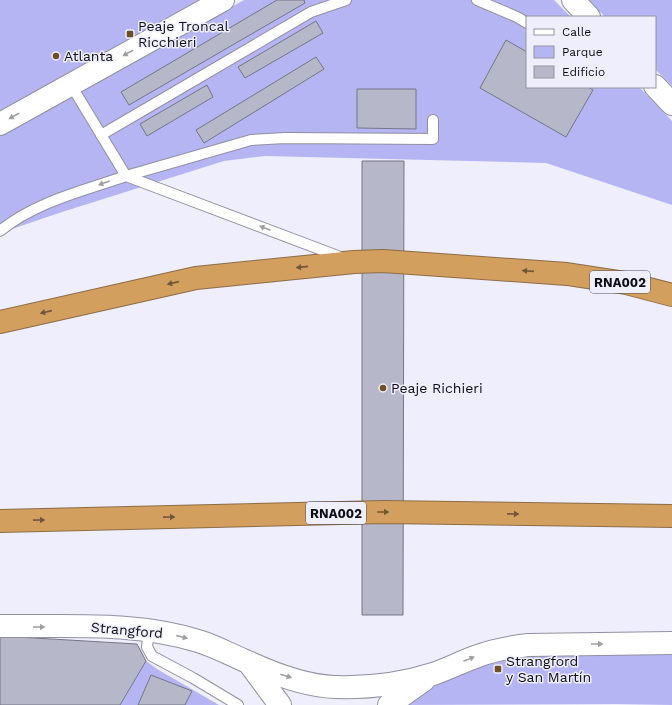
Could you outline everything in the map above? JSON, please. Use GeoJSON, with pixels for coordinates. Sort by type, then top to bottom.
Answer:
{"type":"FeatureCollection","features":[{"type":"Feature","properties":{"kind":"highway","name":"RNA002"},"geometry":{"type":"LineString","coordinates":[[0,322],[196,278],[354,262],[383,261],[567,274],[626,283],[672,295]]}},
{"type":"Feature","properties":{"kind":"highway","name":"RNA002"},"geometry":{"type":"LineString","coordinates":[[0,521],[384,512],[672,516]]}},
{"type":"Feature","properties":{"kind":"street"},"geometry":{"type":"LineString","coordinates":[[0,124],[223,0]]}},
{"type":"Feature","properties":{"kind":"street"},"geometry":{"type":"LineString","coordinates":[[573,0],[588,16]]}},
{"type":"Feature","properties":{"kind":"street"},"geometry":{"type":"LineString","coordinates":[[656,87],[672,104]]}},
{"type":"Feature","properties":{"kind":"street","name":"Strangford"},"geometry":{"type":"LineString","coordinates":[[0,626],[123,627],[149,630],[199,641],[249,663],[284,676],[308,683],[333,687],[359,687],[392,683],[433,674],[480,655],[505,648],[528,644],[672,643]]}},
{"type":"Feature","properties":{"kind":"street","name":"Strangford"},"geometry":{"type":"LineString","coordinates":[[249,663],[280,705]]}},
{"type":"Feature","properties":{"kind":"street","name":"Strangford"},"geometry":{"type":"LineString","coordinates":[[389,705],[433,674]]}},
{"type":"Feature","properties":{"kind":"lane"},"geometry":{"type":"LineString","coordinates":[[101,135],[311,12],[346,0]]}},
{"type":"Feature","properties":{"kind":"lane"},"geometry":{"type":"LineString","coordinates":[[478,0],[526,22]]}},
{"type":"Feature","properties":{"kind":"lane"},"geometry":{"type":"LineString","coordinates":[[71,85],[126,176],[354,262]]}},
{"type":"Feature","properties":{"kind":"lane"},"geometry":{"type":"LineString","coordinates":[[0,231],[35,208],[126,176],[251,140],[285,138],[433,139],[433,120]]}},
{"type":"Feature","properties":{"kind":"lane"},"geometry":{"type":"LineString","coordinates":[[149,630],[147,647],[152,656],[238,705]]}},
{"type":"Feature","properties":{"kind":"green space","name":"Atlanta"},"geometry":{"type":"Polygon","coordinates":[[[0,0],[204,0],[0,112],[0,0]]]}},
{"type":"Feature","properties":{"kind":"green space"},"geometry":{"type":"Polygon","coordinates":[[[244,0],[554,0],[570,16],[526,16],[526,88],[640,88],[672,121],[672,205],[546,163],[265,156],[224,161],[0,233],[0,135],[244,0]]]}},
{"type":"Feature","properties":{"kind":"green space"},"geometry":{"type":"Polygon","coordinates":[[[589,0],[672,0],[672,86],[656,70],[656,16],[604,16],[589,0]]]}},
{"type":"Feature","properties":{"kind":"green space"},"geometry":{"type":"Polygon","coordinates":[[[551,652],[672,652],[672,705],[402,705],[439,680],[497,658],[551,652]]]}},
{"type":"Feature","properties":{"kind":"green space"},"geometry":{"type":"Polygon","coordinates":[[[146,661],[157,669],[219,705],[120,705],[146,661]]]}},
{"type":"Feature","properties":{"kind":"building"},"geometry":{"type":"Polygon","coordinates":[[[277,0],[304,0],[305,3],[129,105],[121,92],[277,0]]]}},
{"type":"Feature","properties":{"kind":"building"},"geometry":{"type":"Polygon","coordinates":[[[316,21],[323,33],[245,78],[238,67],[316,21]]]}},
{"type":"Feature","properties":{"kind":"building"},"geometry":{"type":"Polygon","coordinates":[[[506,40],[526,51],[526,88],[590,88],[593,90],[566,137],[480,88],[506,40]]]}},
{"type":"Feature","properties":{"kind":"building"},"geometry":{"type":"Polygon","coordinates":[[[316,57],[324,69],[204,143],[196,130],[316,57]]]}},
{"type":"Feature","properties":{"kind":"building"},"geometry":{"type":"Polygon","coordinates":[[[207,85],[213,97],[147,136],[140,124],[207,85]]]}},
{"type":"Feature","properties":{"kind":"building"},"geometry":{"type":"Polygon","coordinates":[[[357,89],[416,89],[416,129],[357,128],[357,89]]]}},
{"type":"Feature","properties":{"kind":"building","name":"Peaje Richieri"},"geometry":{"type":"Polygon","coordinates":[[[362,161],[404,161],[403,615],[362,615],[362,161]]]}},
{"type":"Feature","properties":{"kind":"building"},"geometry":{"type":"Polygon","coordinates":[[[0,636],[137,644],[146,661],[120,705],[0,705],[0,636]]]}},
{"type":"Feature","properties":{"kind":"building"},"geometry":{"type":"Polygon","coordinates":[[[151,675],[192,691],[185,705],[138,705],[151,675]]]}},
{"type":"Feature","properties":{"kind":"place","name":"Peaje Troncal Ricchieri"},"geometry":{"type":"Point","coordinates":[130,34]}},
{"type":"Feature","properties":{"kind":"place","name":"Atlanta"},"geometry":{"type":"Point","coordinates":[56,56]}},
{"type":"Feature","properties":{"kind":"place","name":"Peaje Richieri"},"geometry":{"type":"Point","coordinates":[383,388]}},
{"type":"Feature","properties":{"kind":"place","name":"Strangford y San Martín"},"geometry":{"type":"Point","coordinates":[498,669]}}]}
